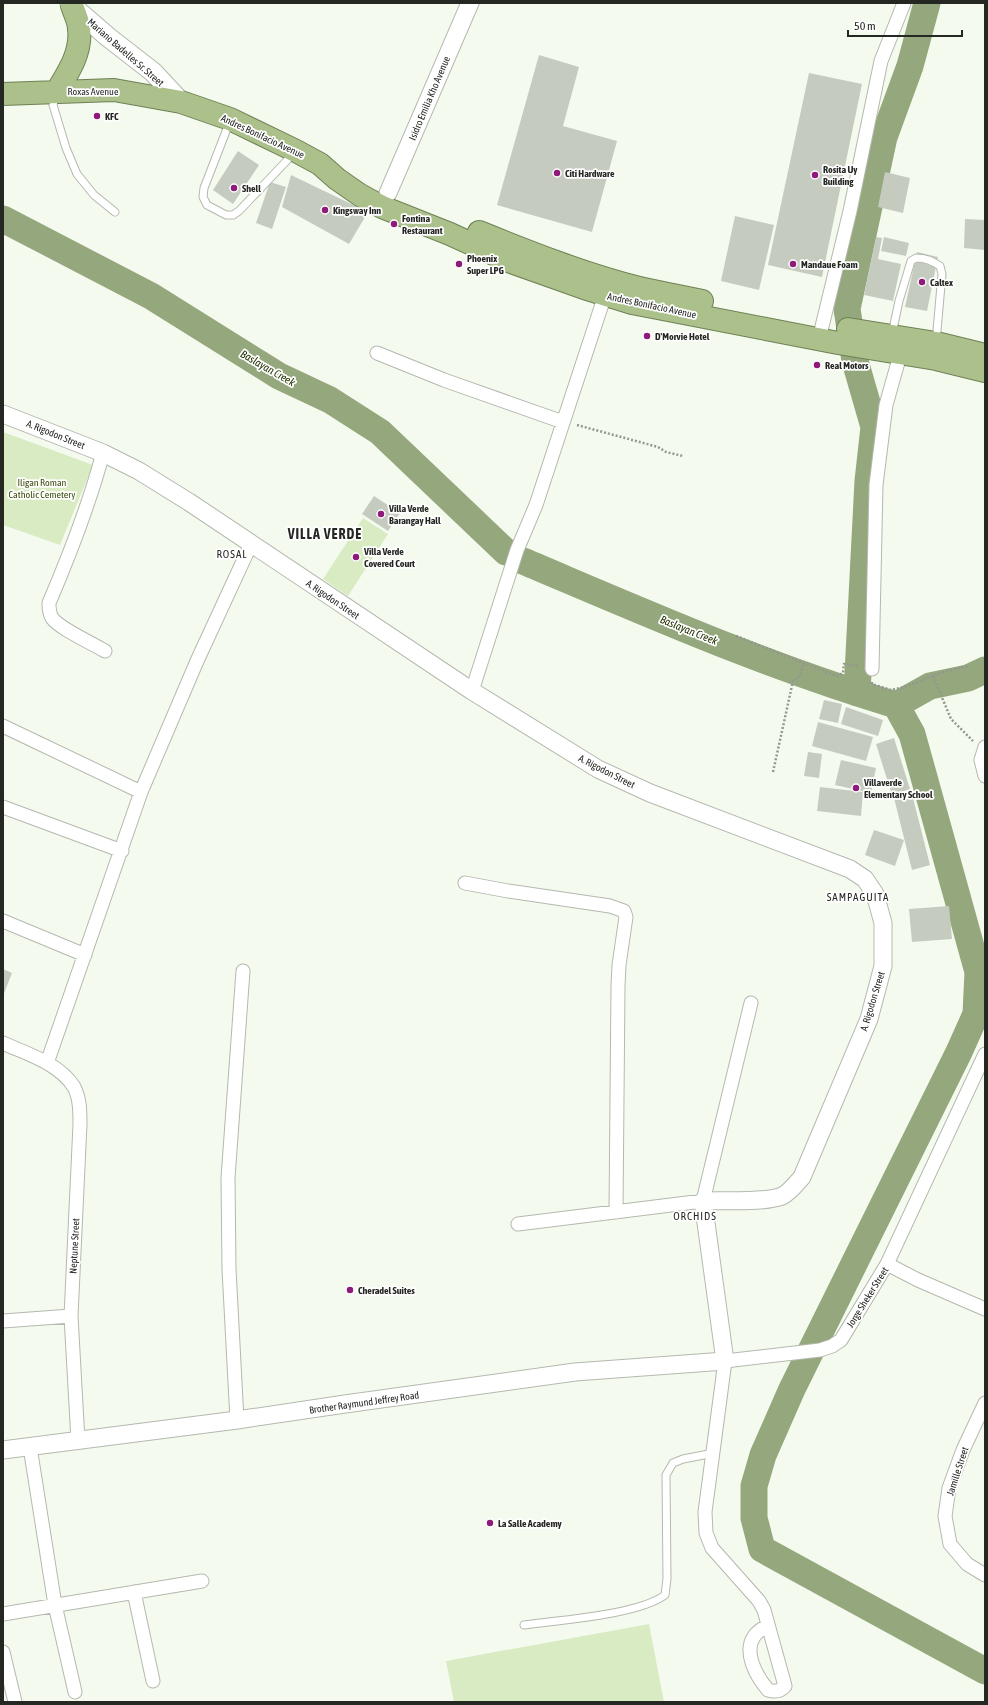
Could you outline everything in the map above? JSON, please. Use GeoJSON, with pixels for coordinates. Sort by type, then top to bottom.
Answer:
{"type":"FeatureCollection","features":[{"type":"Feature","properties":{"kind":"highway"},"geometry":{"type":"LineString","coordinates":[[57,91],[78,50],[79,29],[70,4]]}},
{"type":"Feature","properties":{"kind":"highway","name":"Roxas Avenue"},"geometry":{"type":"LineString","coordinates":[[3,94],[114,90],[181,102]]}},
{"type":"Feature","properties":{"kind":"highway","name":"Andres Bonifacio Avenue"},"geometry":{"type":"LineString","coordinates":[[181,102],[230,119],[296,151],[320,164],[337,179],[355,191],[385,200],[405,202],[553,262],[608,287],[639,288],[829,333],[888,342],[936,344],[985,355]]}},
{"type":"Feature","properties":{"kind":"highway","name":"Andres Bonifacio Avenue"},"geometry":{"type":"LineString","coordinates":[[888,342],[936,359],[985,371]]}},
{"type":"Feature","properties":{"kind":"main road","name":"Mariano Badelles Sr. Street"},"geometry":{"type":"LineString","coordinates":[[70,4],[108,37],[153,72],[181,102]]}},
{"type":"Feature","properties":{"kind":"street","name":"Isidro Emilia Kho Avenue"},"geometry":{"type":"LineString","coordinates":[[385,200],[470,3]]}},
{"type":"Feature","properties":{"kind":"street"},"geometry":{"type":"LineString","coordinates":[[829,333],[850,211],[881,61],[904,3]]}},
{"type":"Feature","properties":{"kind":"street"},"geometry":{"type":"LineString","coordinates":[[472,691],[517,550],[536,505],[608,287]]}},
{"type":"Feature","properties":{"kind":"street"},"geometry":{"type":"LineString","coordinates":[[868,668],[876,485],[886,405],[888,342]]}},
{"type":"Feature","properties":{"kind":"street"},"geometry":{"type":"LineString","coordinates":[[377,353],[444,380],[563,422]]}},
{"type":"Feature","properties":{"kind":"street","name":"A. Rigodon Street"},"geometry":{"type":"LineString","coordinates":[[3,414],[103,453],[145,475],[472,691],[598,769],[650,793],[850,869],[865,879],[875,894],[883,923],[883,966],[871,1011],[802,1177],[794,1187],[781,1196],[763,1199],[703,1201]]}},
{"type":"Feature","properties":{"kind":"street"},"geometry":{"type":"LineString","coordinates":[[103,453],[92,493],[76,539],[49,603],[49,611],[52,618],[59,624],[105,651]]}},
{"type":"Feature","properties":{"kind":"street"},"geometry":{"type":"LineString","coordinates":[[47,1063],[122,851],[141,792],[197,661],[251,544]]}},
{"type":"Feature","properties":{"kind":"street"},"geometry":{"type":"LineString","coordinates":[[3,726],[141,792]]}},
{"type":"Feature","properties":{"kind":"street"},"geometry":{"type":"LineString","coordinates":[[984,749],[981,760],[985,776]]}},
{"type":"Feature","properties":{"kind":"street"},"geometry":{"type":"LineString","coordinates":[[3,807],[122,851]]}},
{"type":"Feature","properties":{"kind":"street"},"geometry":{"type":"LineString","coordinates":[[465,883],[610,906],[624,911],[626,917],[619,965],[618,986],[616,1212]]}},
{"type":"Feature","properties":{"kind":"street"},"geometry":{"type":"LineString","coordinates":[[3,921],[84,955]]}},
{"type":"Feature","properties":{"kind":"street"},"geometry":{"type":"LineString","coordinates":[[237,1420],[229,1276],[228,1178],[243,971]]}},
{"type":"Feature","properties":{"kind":"street"},"geometry":{"type":"LineString","coordinates":[[751,1003],[703,1201],[725,1361],[705,1512],[706,1533],[712,1548],[759,1601],[764,1610],[767,1625]]}},
{"type":"Feature","properties":{"kind":"street","name":"Neptune Street"},"geometry":{"type":"LineString","coordinates":[[3,1043],[47,1063],[65,1077],[74,1088],[79,1104],[80,1124],[71,1316],[78,1442]]}},
{"type":"Feature","properties":{"kind":"street"},"geometry":{"type":"LineString","coordinates":[[887,1264],[985,1054]]}},
{"type":"Feature","properties":{"kind":"street"},"geometry":{"type":"LineString","coordinates":[[518,1224],[703,1201]]}},
{"type":"Feature","properties":{"kind":"street","name":"Jorge Sheker Street"},"geometry":{"type":"LineString","coordinates":[[725,1361],[820,1350],[832,1346],[841,1340],[887,1264],[918,1280],[985,1309]]}},
{"type":"Feature","properties":{"kind":"street"},"geometry":{"type":"LineString","coordinates":[[3,1321],[71,1316]]}},
{"type":"Feature","properties":{"kind":"street","name":"Brother Raymund Jeffrey Road"},"geometry":{"type":"LineString","coordinates":[[3,1450],[78,1442],[575,1372],[725,1361]]}},
{"type":"Feature","properties":{"kind":"street","name":"Jamille Street"},"geometry":{"type":"LineString","coordinates":[[985,1403],[962,1450],[949,1488],[945,1516],[950,1544],[967,1564],[985,1576]]}},
{"type":"Feature","properties":{"kind":"street"},"geometry":{"type":"LineString","coordinates":[[30,1447],[55,1605],[75,1692]]}},
{"type":"Feature","properties":{"kind":"street"},"geometry":{"type":"LineString","coordinates":[[3,1614],[202,1581]]}},
{"type":"Feature","properties":{"kind":"street"},"geometry":{"type":"LineString","coordinates":[[134,1592],[153,1682]]}},
{"type":"Feature","properties":{"kind":"street"},"geometry":{"type":"LineString","coordinates":[[3,1652],[15,1702]]}},
{"type":"Feature","properties":{"kind":"lane"},"geometry":{"type":"LineString","coordinates":[[57,91],[53,105],[66,148],[77,174],[94,195],[114,212]]}},
{"type":"Feature","properties":{"kind":"lane"},"geometry":{"type":"LineString","coordinates":[[230,119],[204,188],[203,197],[207,205],[226,215],[233,215],[239,211],[296,151]]}},
{"type":"Feature","properties":{"kind":"lane"},"geometry":{"type":"LineString","coordinates":[[888,342],[911,261],[916,258],[924,258],[940,266],[942,274],[936,344]]}},
{"type":"Feature","properties":{"kind":"lane"},"geometry":{"type":"LineString","coordinates":[[524,1625],[613,1612],[646,1605],[665,1595],[667,1579],[666,1475],[673,1463],[683,1458],[714,1453]]}},
{"type":"Feature","properties":{"kind":"path"},"geometry":{"type":"LineString","coordinates":[[563,422],[588,427],[618,437],[658,447],[666,452],[683,456]]}},
{"type":"Feature","properties":{"kind":"path"},"geometry":{"type":"LineString","coordinates":[[736,636],[804,665],[837,676],[843,673],[844,664],[868,668]]}},
{"type":"Feature","properties":{"kind":"path"},"geometry":{"type":"LineString","coordinates":[[773,772],[793,681],[799,678],[804,665]]}},
{"type":"Feature","properties":{"kind":"path"},"geometry":{"type":"LineString","coordinates":[[872,684],[891,690],[946,671],[968,666]]}},
{"type":"Feature","properties":{"kind":"path"},"geometry":{"type":"LineString","coordinates":[[933,676],[951,719],[984,749]]}},
{"type":"Feature","properties":{"kind":"green space","name":"Iligan Roman Catholic Cemetery"},"geometry":{"type":"Polygon","coordinates":[[[3,432],[93,465],[60,545],[3,525],[3,432]]]}},
{"type":"Feature","properties":{"kind":"green space","name":"Villa Verde Covered Court"},"geometry":{"type":"Polygon","coordinates":[[[363,518],[388,534],[348,596],[323,579],[363,518]]]}},
{"type":"Feature","properties":{"kind":"green space"},"geometry":{"type":"Polygon","coordinates":[[[649,1624],[664,1702],[454,1702],[446,1661],[649,1624]]]}},
{"type":"Feature","properties":{"kind":"building","name":"Citi Hardware"},"geometry":{"type":"Polygon","coordinates":[[[539,55],[579,67],[563,126],[617,141],[592,232],[497,205],[539,55]]]}},
{"type":"Feature","properties":{"kind":"building","name":"Rosita Uy Building"},"geometry":{"type":"Polygon","coordinates":[[[809,73],[862,84],[822,277],[768,265],[809,73]]]}},
{"type":"Feature","properties":{"kind":"building"},"geometry":{"type":"Polygon","coordinates":[[[238,151],[259,165],[233,204],[213,190],[238,151]]]}},
{"type":"Feature","properties":{"kind":"building"},"geometry":{"type":"Polygon","coordinates":[[[885,172],[910,178],[903,213],[878,207],[885,172]]]}},
{"type":"Feature","properties":{"kind":"building","name":"Kingsway Inn"},"geometry":{"type":"Polygon","coordinates":[[[291,175],[368,212],[349,244],[282,207],[291,175]]]}},
{"type":"Feature","properties":{"kind":"building"},"geometry":{"type":"Polygon","coordinates":[[[270,182],[286,187],[272,229],[256,223],[270,182]]]}},
{"type":"Feature","properties":{"kind":"building"},"geometry":{"type":"Polygon","coordinates":[[[735,216],[774,225],[759,290],[721,281],[735,216]]]}},
{"type":"Feature","properties":{"kind":"building"},"geometry":{"type":"Polygon","coordinates":[[[965,219],[985,220],[985,250],[964,248],[965,219]]]}},
{"type":"Feature","properties":{"kind":"building"},"geometry":{"type":"Polygon","coordinates":[[[876,237],[882,238],[878,259],[901,264],[893,301],[864,295],[876,237]]]}},
{"type":"Feature","properties":{"kind":"building"},"geometry":{"type":"Polygon","coordinates":[[[884,237],[909,243],[906,256],[881,251],[884,237]]]}},
{"type":"Feature","properties":{"kind":"building","name":"Caltex"},"geometry":{"type":"Polygon","coordinates":[[[917,252],[938,257],[927,311],[905,307],[917,252]]]}},
{"type":"Feature","properties":{"kind":"building","name":"Villa Verde Barangay Hall"},"geometry":{"type":"Polygon","coordinates":[[[374,496],[400,513],[388,531],[362,514],[374,496]]]}},
{"type":"Feature","properties":{"kind":"building"},"geometry":{"type":"Polygon","coordinates":[[[824,700],[842,704],[838,723],[819,719],[824,700]]]}},
{"type":"Feature","properties":{"kind":"building"},"geometry":{"type":"Polygon","coordinates":[[[846,707],[883,720],[878,736],[841,724],[846,707]]]}},
{"type":"Feature","properties":{"kind":"building"},"geometry":{"type":"Polygon","coordinates":[[[818,722],[873,737],[866,761],[812,746],[818,722]]]}},
{"type":"Feature","properties":{"kind":"building"},"geometry":{"type":"Polygon","coordinates":[[[894,738],[910,789],[892,795],[876,744],[894,738]]]}},
{"type":"Feature","properties":{"kind":"building"},"geometry":{"type":"Polygon","coordinates":[[[808,752],[822,754],[819,778],[804,776],[808,752]]]}},
{"type":"Feature","properties":{"kind":"building"},"geometry":{"type":"Polygon","coordinates":[[[841,760],[876,768],[871,793],[835,785],[841,760]]]}},
{"type":"Feature","properties":{"kind":"building"},"geometry":{"type":"Polygon","coordinates":[[[820,787],[863,792],[861,816],[817,811],[820,787]]]}},
{"type":"Feature","properties":{"kind":"building"},"geometry":{"type":"Polygon","coordinates":[[[912,794],[930,865],[912,870],[894,798],[912,794]]]}},
{"type":"Feature","properties":{"kind":"building"},"geometry":{"type":"Polygon","coordinates":[[[874,830],[904,840],[895,866],[865,855],[874,830]]]}},
{"type":"Feature","properties":{"kind":"building"},"geometry":{"type":"Polygon","coordinates":[[[949,906],[952,939],[912,942],[909,909],[949,906]]]}},
{"type":"Feature","properties":{"kind":"building"},"geometry":{"type":"Polygon","coordinates":[[[3,969],[12,973],[3,996],[3,969]]]}},
{"type":"Feature","properties":{"kind":"waterway"},"geometry":{"type":"LineString","coordinates":[[857,693],[868,481],[874,427],[855,361],[847,309],[884,137],[910,66],[927,3]]}},
{"type":"Feature","properties":{"kind":"waterway","name":"Baslayan Creek"},"geometry":{"type":"LineString","coordinates":[[3,219],[151,296],[279,376],[330,400],[380,432],[506,552]]}},
{"type":"Feature","properties":{"kind":"waterway"},"geometry":{"type":"LineString","coordinates":[[523,561],[754,656],[801,674],[896,705],[912,734],[978,972],[976,1014],[959,1052],[792,1389],[763,1455],[754,1486],[754,1518],[762,1549],[985,1671]]}},
{"type":"Feature","properties":{"kind":"waterway","name":"Baslayan Creek"},"geometry":{"type":"LineString","coordinates":[[896,705],[930,686],[968,678],[985,670]]}},
{"type":"Feature","properties":{"kind":"place","name":"KFC"},"geometry":{"type":"Point","coordinates":[97,116]}},
{"type":"Feature","properties":{"kind":"place","name":"Citi Hardware"},"geometry":{"type":"Point","coordinates":[557,173]}},
{"type":"Feature","properties":{"kind":"place","name":"Rosita Uy Building"},"geometry":{"type":"Point","coordinates":[815,175]}},
{"type":"Feature","properties":{"kind":"place","name":"Shell"},"geometry":{"type":"Point","coordinates":[234,188]}},
{"type":"Feature","properties":{"kind":"place","name":"Kingsway Inn"},"geometry":{"type":"Point","coordinates":[325,210]}},
{"type":"Feature","properties":{"kind":"place","name":"Fontina Restaurant"},"geometry":{"type":"Point","coordinates":[394,224]}},
{"type":"Feature","properties":{"kind":"place","name":"Phoenix Super LPG"},"geometry":{"type":"Point","coordinates":[459,264]}},
{"type":"Feature","properties":{"kind":"place","name":"Mandaue Foam"},"geometry":{"type":"Point","coordinates":[793,264]}},
{"type":"Feature","properties":{"kind":"place","name":"Caltex"},"geometry":{"type":"Point","coordinates":[922,282]}},
{"type":"Feature","properties":{"kind":"place","name":"D'Morvie Hotel"},"geometry":{"type":"Point","coordinates":[647,336]}},
{"type":"Feature","properties":{"kind":"place","name":"Real Motors"},"geometry":{"type":"Point","coordinates":[817,365]}},
{"type":"Feature","properties":{"kind":"place","name":"Villa Verde Barangay Hall"},"geometry":{"type":"Point","coordinates":[381,514]}},
{"type":"Feature","properties":{"kind":"place","name":"Villa Verde Covered Court"},"geometry":{"type":"Point","coordinates":[356,557]}},
{"type":"Feature","properties":{"kind":"place","name":"Villaverde Elementary School"},"geometry":{"type":"Point","coordinates":[856,788]}},
{"type":"Feature","properties":{"kind":"place","name":"Cheradel Suites"},"geometry":{"type":"Point","coordinates":[350,1290]}},
{"type":"Feature","properties":{"kind":"place","name":"La Salle Academy"},"geometry":{"type":"Point","coordinates":[490,1523]}},
{"type":"Feature","properties":{"kind":"district","name":"VILLA VERDE"},"geometry":{"type":"Point","coordinates":[325,534]}},
{"type":"Feature","properties":{"kind":"district","name":"ROSAL"},"geometry":{"type":"Point","coordinates":[232,554]}},
{"type":"Feature","properties":{"kind":"district","name":"SAMPAGUITA"},"geometry":{"type":"Point","coordinates":[858,897]}},
{"type":"Feature","properties":{"kind":"district","name":"ORCHIDS"},"geometry":{"type":"Point","coordinates":[695,1216]}}]}
